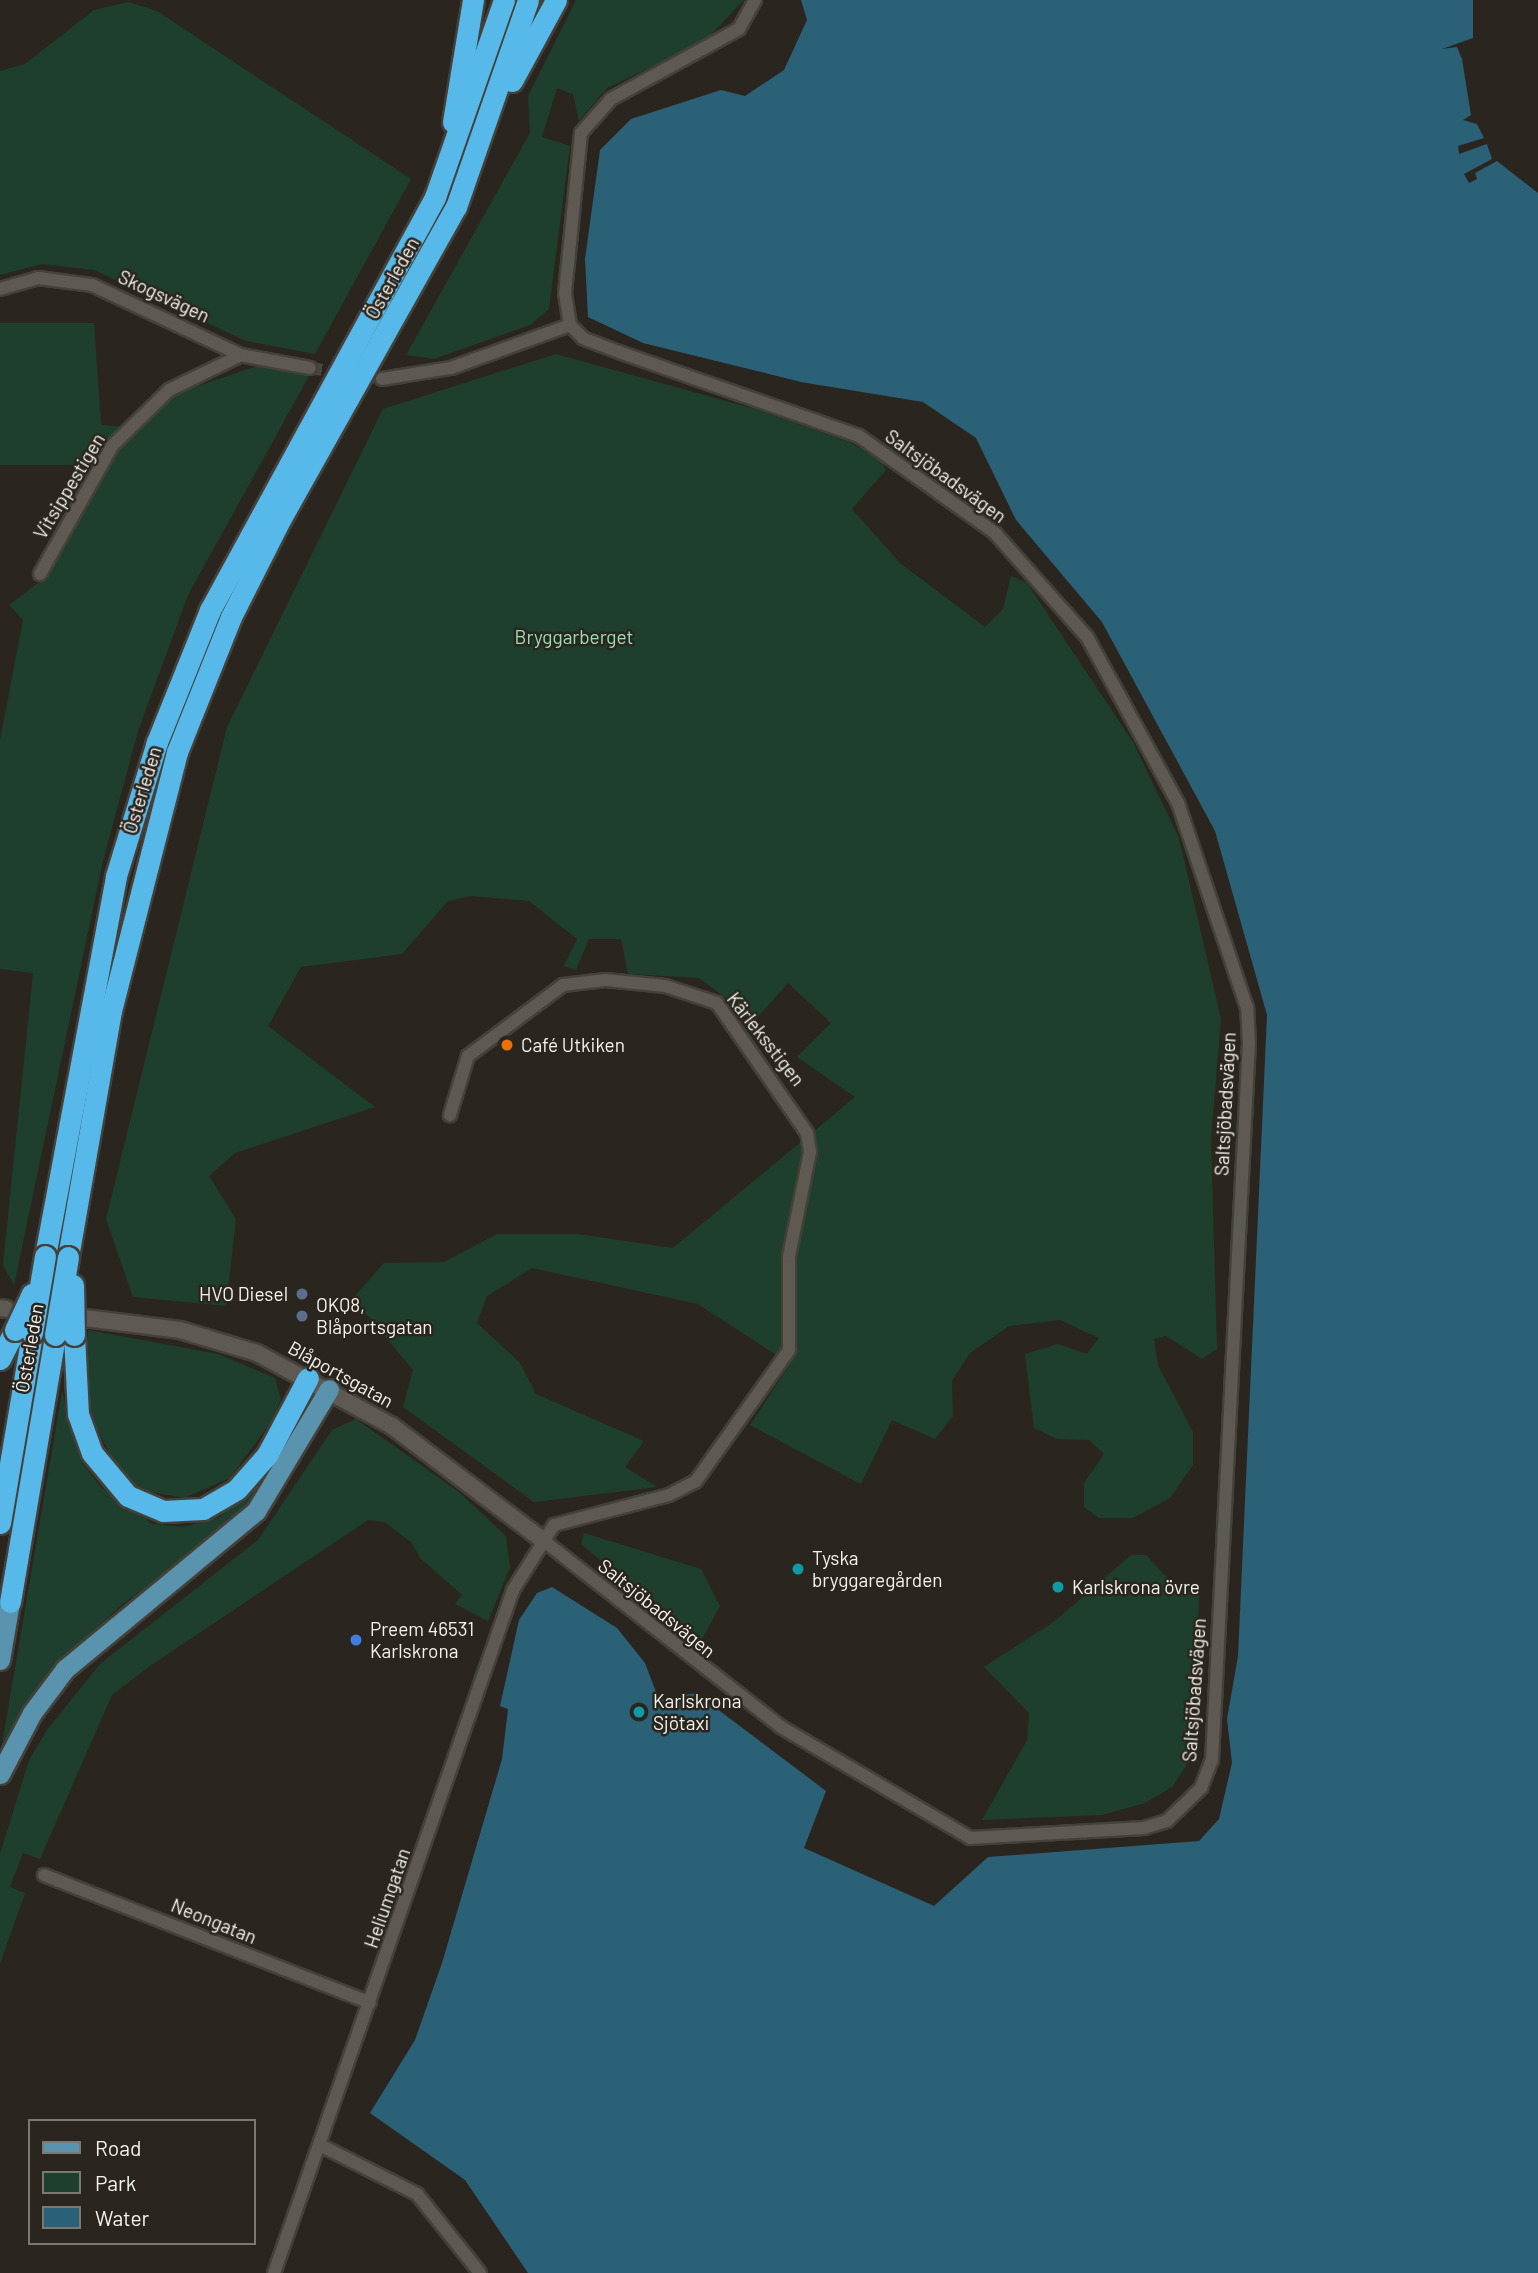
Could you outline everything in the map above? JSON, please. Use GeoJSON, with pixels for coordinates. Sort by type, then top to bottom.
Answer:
{"type":"FeatureCollection","features":[{"type":"Feature","properties":{"kind":"highway"},"geometry":{"type":"LineString","coordinates":[[435,197],[473,0]]}},
{"type":"Feature","properties":{"kind":"highway","name":"Österleden"},"geometry":{"type":"LineString","coordinates":[[0,1523],[23,1331],[44,1265],[116,876],[180,679],[260,511],[435,197],[504,0]]}},
{"type":"Feature","properties":{"kind":"highway","name":"Österleden"},"geometry":{"type":"LineString","coordinates":[[10,1602],[71,1329],[73,1227],[139,883],[193,708],[279,520],[432,254],[493,113],[527,0]]}},
{"type":"Feature","properties":{"kind":"highway"},"geometry":{"type":"LineString","coordinates":[[493,113],[556,0]]}},
{"type":"Feature","properties":{"kind":"highway"},"geometry":{"type":"LineString","coordinates":[[71,1329],[78,1414],[92,1453],[128,1496],[163,1511],[203,1508],[237,1489],[267,1455],[309,1378]]}},
{"type":"Feature","properties":{"kind":"highway"},"geometry":{"type":"LineString","coordinates":[[0,1359],[23,1331]]}},
{"type":"Feature","properties":{"kind":"main road"},"geometry":{"type":"LineString","coordinates":[[0,1774],[32,1713],[65,1669],[256,1511],[329,1389]]}},
{"type":"Feature","properties":{"kind":"main road","name":"Österleden"},"geometry":{"type":"LineString","coordinates":[[0,1660],[10,1602]]}},
{"type":"Feature","properties":{"kind":"street"},"geometry":{"type":"LineString","coordinates":[[382,379],[451,368],[570,325],[565,293],[581,133],[611,99],[739,29],[755,0]]}},
{"type":"Feature","properties":{"kind":"street","name":"Skogsvägen"},"geometry":{"type":"LineString","coordinates":[[0,289],[38,278],[92,285],[241,355],[310,368]]}},
{"type":"Feature","properties":{"kind":"street","name":"Saltsjöbadsvägen"},"geometry":{"type":"LineString","coordinates":[[544,1541],[781,1727],[970,1838],[1130,1829],[1167,1821],[1201,1788],[1212,1760],[1250,1043],[1247,1008],[1178,803],[1087,637],[995,533],[859,436],[583,338],[570,325]]}},
{"type":"Feature","properties":{"kind":"street","name":"Vitsippestigen"},"geometry":{"type":"LineString","coordinates":[[40,574],[112,446],[169,390],[241,355]]}},
{"type":"Feature","properties":{"kind":"street","name":"Kärleksstigen"},"geometry":{"type":"LineString","coordinates":[[450,1115],[468,1056],[564,985],[605,980],[694,991],[717,1003],[807,1133],[810,1152],[789,1256],[789,1350],[767,1387],[696,1481],[660,1498],[569,1518],[544,1541]]}},
{"type":"Feature","properties":{"kind":"street","name":"Blåportsgatan"},"geometry":{"type":"LineString","coordinates":[[71,1329],[180,1330],[257,1353],[309,1378],[392,1426],[544,1541]]}},
{"type":"Feature","properties":{"kind":"street","name":"Heliumgatan"},"geometry":{"type":"LineString","coordinates":[[274,2273],[513,1590],[544,1541]]}},
{"type":"Feature","properties":{"kind":"street","name":"Neongatan"},"geometry":{"type":"LineString","coordinates":[[44,1875],[370,2003]]}},
{"type":"Feature","properties":{"kind":"street"},"geometry":{"type":"LineString","coordinates":[[320,2145],[417,2194],[480,2273]]}},
{"type":"Feature","properties":{"kind":"green space"},"geometry":{"type":"Polygon","coordinates":[[[576,0],[744,0],[704,42],[607,88],[579,121],[573,94],[557,88],[542,137],[570,146],[549,309],[530,325],[434,359],[406,355],[530,133],[528,96],[576,0]]]}},
{"type":"Feature","properties":{"kind":"green space"},"geometry":{"type":"Polygon","coordinates":[[[128,2],[157,11],[411,179],[315,354],[246,341],[94,270],[42,264],[0,275],[0,71],[25,64],[94,10],[128,2]]]}},
{"type":"Feature","properties":{"kind":"green space"},"geometry":{"type":"Polygon","coordinates":[[[0,323],[94,323],[101,425],[124,427],[95,465],[0,465],[0,323]]]}},
{"type":"Feature","properties":{"kind":"green space","name":"Bryggarberget"},"geometry":{"type":"Polygon","coordinates":[[[556,354],[755,409],[849,442],[881,461],[886,470],[852,509],[900,563],[985,627],[1003,609],[1011,576],[1027,583],[1133,742],[1179,838],[1221,1019],[1211,1139],[1217,1349],[1202,1359],[1166,1336],[1154,1339],[1158,1365],[1193,1432],[1193,1465],[1170,1498],[1133,1518],[1099,1518],[1084,1507],[1084,1483],[1104,1454],[1089,1440],[1057,1439],[1034,1428],[1025,1354],[1058,1344],[1087,1354],[1099,1338],[1060,1320],[1009,1326],[970,1353],[952,1381],[953,1416],[935,1439],[892,1420],[861,1484],[750,1425],[790,1364],[698,1304],[532,1268],[487,1296],[477,1323],[520,1363],[536,1394],[644,1441],[625,1467],[657,1487],[534,1502],[403,1407],[413,1370],[353,1298],[384,1263],[444,1262],[497,1234],[577,1234],[673,1248],[855,1097],[797,1057],[831,1023],[788,983],[755,1020],[699,978],[628,974],[621,939],[589,939],[576,970],[564,966],[577,939],[529,901],[471,896],[448,901],[402,954],[301,967],[268,1026],[375,1107],[235,1153],[209,1176],[236,1219],[226,1306],[133,1297],[106,1219],[227,727],[383,409],[556,354]]]}},
{"type":"Feature","properties":{"kind":"green space"},"geometry":{"type":"Polygon","coordinates":[[[257,366],[309,376],[188,595],[138,731],[103,861],[14,1285],[3,1265],[33,973],[0,969],[0,740],[23,620],[9,605],[47,576],[118,450],[177,393],[257,366]]]}},
{"type":"Feature","properties":{"kind":"green space"},"geometry":{"type":"Polygon","coordinates":[[[88,1330],[218,1354],[275,1378],[281,1399],[271,1422],[230,1478],[184,1498],[140,1490],[119,1472],[92,1419],[86,1389],[88,1330]]]}},
{"type":"Feature","properties":{"kind":"green space"},"geometry":{"type":"Polygon","coordinates":[[[62,1392],[81,1462],[101,1487],[153,1524],[184,1527],[220,1517],[280,1457],[262,1492],[236,1521],[119,1607],[49,1673],[1,1750],[62,1392]]]}},
{"type":"Feature","properties":{"kind":"green space"},"geometry":{"type":"Polygon","coordinates":[[[356,1419],[460,1493],[506,1536],[510,1568],[488,1621],[455,1604],[462,1595],[420,1558],[412,1543],[385,1522],[368,1520],[150,1666],[112,1695],[40,1859],[23,1853],[10,1887],[25,1893],[0,1964],[0,1854],[29,1760],[47,1730],[100,1664],[258,1540],[332,1430],[356,1419]]]}},
{"type":"Feature","properties":{"kind":"green space"},"geometry":{"type":"Polygon","coordinates":[[[584,1533],[701,1569],[720,1606],[700,1643],[581,1544],[584,1533]]]}},
{"type":"Feature","properties":{"kind":"green space"},"geometry":{"type":"Polygon","coordinates":[[[1131,1555],[1146,1555],[1177,1588],[1200,1586],[1190,1760],[1172,1787],[1145,1803],[1102,1815],[982,1820],[1027,1740],[1029,1713],[984,1667],[1055,1621],[1131,1555]]]}},
{"type":"Feature","properties":{"kind":"water"},"geometry":{"type":"Polygon","coordinates":[[[801,0],[1473,0],[1473,38],[1442,49],[1457,47],[1462,59],[1471,115],[1463,120],[1477,124],[1484,138],[1458,146],[1459,154],[1487,144],[1492,159],[1464,174],[1469,183],[1477,179],[1475,173],[1497,161],[1538,193],[1538,2273],[528,2273],[465,2180],[370,2113],[415,2040],[442,1963],[502,1759],[508,1709],[500,1706],[519,1620],[537,1593],[552,1587],[617,1628],[645,1663],[659,1700],[696,1693],[826,1791],[804,1848],[934,1906],[988,1857],[1199,1841],[1219,1819],[1232,1763],[1227,1719],[1238,1656],[1267,1015],[1215,831],[1102,622],[1016,520],[976,438],[923,402],[801,382],[643,343],[588,317],[585,259],[600,150],[631,119],[721,90],[745,96],[784,70],[807,20],[801,0]]]}},
{"type":"Feature","properties":{"kind":"tunnel"},"geometry":{"type":"LineString","coordinates":[[310,368],[382,379]]}},
{"type":"Feature","properties":{"kind":"place","name":"Café Utkiken"},"geometry":{"type":"Point","coordinates":[507,1045]}},
{"type":"Feature","properties":{"kind":"place","name":"HVO Diesel"},"geometry":{"type":"Point","coordinates":[302,1294]}},
{"type":"Feature","properties":{"kind":"place","name":"OKQ8, Blåportsgatan"},"geometry":{"type":"Point","coordinates":[302,1316]}},
{"type":"Feature","properties":{"kind":"place","name":"Tyska bryggaregården"},"geometry":{"type":"Point","coordinates":[798,1569]}},
{"type":"Feature","properties":{"kind":"place","name":"Karlskrona övre"},"geometry":{"type":"Point","coordinates":[1058,1587]}},
{"type":"Feature","properties":{"kind":"place","name":"Preem 46531 Karlskrona"},"geometry":{"type":"Point","coordinates":[356,1640]}},
{"type":"Feature","properties":{"kind":"place","name":"Karlskrona Sjötaxi"},"geometry":{"type":"Point","coordinates":[639,1712]}}]}
